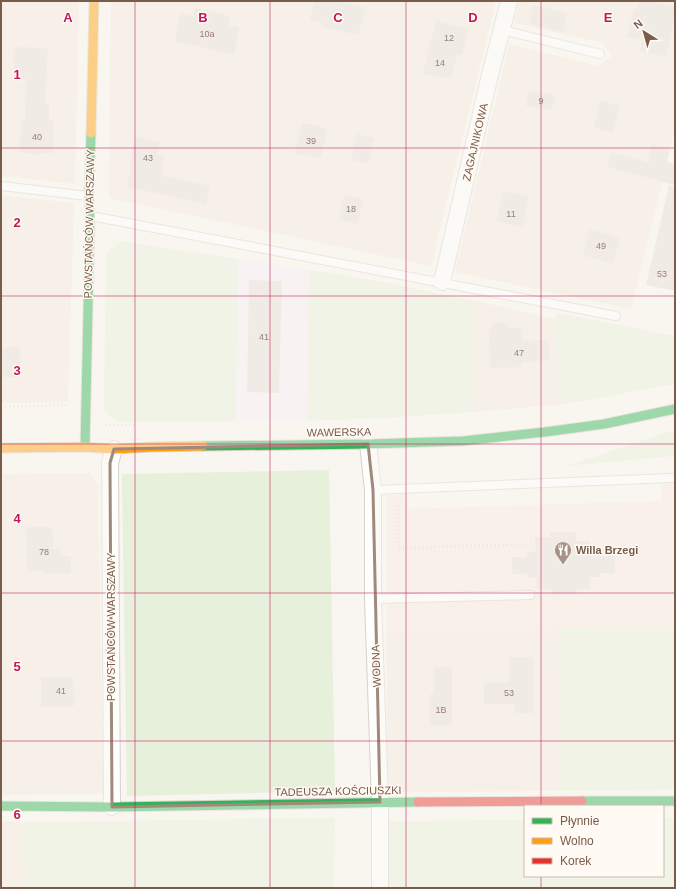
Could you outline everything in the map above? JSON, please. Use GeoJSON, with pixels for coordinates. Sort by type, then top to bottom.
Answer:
{"type":"FeatureCollection","features":[{"type":"Feature","properties":{"kind":"street","name":"POWSTAŃCÓW WARSZAWY"},"geometry":{"type":"LineString","coordinates":[[85,447],[90,216],[88,196],[94,1]]}},
{"type":"Feature","properties":{"kind":"street","name":"ZAGAJNIKOWA"},"geometry":{"type":"LineString","coordinates":[[442,282],[509,1]]}},
{"type":"Feature","properties":{"kind":"street","name":"WAWERSKA"},"geometry":{"type":"LineString","coordinates":[[1,448],[85,447],[114,449],[150,446],[368,444],[463,441],[604,424],[675,409]]}},
{"type":"Feature","properties":{"kind":"street","name":"WODNA"},"geometry":{"type":"LineString","coordinates":[[368,444],[373,490],[374,599],[380,802],[380,888]]}},
{"type":"Feature","properties":{"kind":"street","name":"POWSTAŃCÓW WARSZAWY"},"geometry":{"type":"LineString","coordinates":[[112,807],[110,463],[114,449]]}},
{"type":"Feature","properties":{"kind":"street","name":"TADEUSZA KOŚCIUSZKI"},"geometry":{"type":"LineString","coordinates":[[1,806],[112,807],[380,802],[675,801]]}},
{"type":"Feature","properties":{"kind":"lane"},"geometry":{"type":"LineString","coordinates":[[502,30],[600,54]]}},
{"type":"Feature","properties":{"kind":"lane"},"geometry":{"type":"LineString","coordinates":[[1,186],[88,196]]}},
{"type":"Feature","properties":{"kind":"lane"},"geometry":{"type":"LineString","coordinates":[[90,216],[616,316]]}},
{"type":"Feature","properties":{"kind":"lane"},"geometry":{"type":"LineString","coordinates":[[373,490],[671,478]]}},
{"type":"Feature","properties":{"kind":"lane"},"geometry":{"type":"LineString","coordinates":[[374,599],[530,595]]}},
{"type":"Feature","properties":{"kind":"path"},"geometry":{"type":"LineString","coordinates":[[1,407],[71,405]]}},
{"type":"Feature","properties":{"kind":"path"},"geometry":{"type":"LineString","coordinates":[[101,425],[143,426]]}},
{"type":"Feature","properties":{"kind":"path"},"geometry":{"type":"LineString","coordinates":[[399,489],[398,548],[535,544]]}},
{"type":"Feature","properties":{"kind":"highlighted area"},"geometry":{"type":"Polygon","coordinates":[[[368,444],[373,490],[380,802],[112,807],[110,463],[114,449],[368,444]]]}},
{"type":"Feature","properties":{"kind":"shaded area"},"geometry":{"type":"Polygon","coordinates":[[[1,1],[79,1],[75,184],[1,176],[1,1]]]}},
{"type":"Feature","properties":{"kind":"shaded area"},"geometry":{"type":"Polygon","coordinates":[[[111,1],[496,1],[431,266],[109,198],[111,1]]]}},
{"type":"Feature","properties":{"kind":"shaded area"},"geometry":{"type":"Polygon","coordinates":[[[519,1],[675,1],[675,129],[631,309],[455,272],[509,44],[597,66],[612,56],[603,43],[514,23],[519,1]]]}},
{"type":"Feature","properties":{"kind":"shaded area"},"geometry":{"type":"Polygon","coordinates":[[[1,195],[74,203],[68,402],[1,403],[1,195]]]}},
{"type":"Feature","properties":{"kind":"shaded area"},"geometry":{"type":"Polygon","coordinates":[[[238,259],[309,270],[307,421],[236,421],[238,259]]]}},
{"type":"Feature","properties":{"kind":"shaded area"},"geometry":{"type":"Polygon","coordinates":[[[471,300],[555,319],[559,405],[472,412],[471,300]]]}},
{"type":"Feature","properties":{"kind":"shaded area"},"geometry":{"type":"Polygon","coordinates":[[[89,473],[98,485],[103,794],[1,795],[1,474],[89,473]]]}},
{"type":"Feature","properties":{"kind":"shaded area"},"geometry":{"type":"Polygon","coordinates":[[[675,482],[675,630],[558,628],[387,632],[387,496],[407,493],[408,509],[662,501],[661,485],[675,482]]]}},
{"type":"Feature","properties":{"kind":"shaded area"},"geometry":{"type":"Polygon","coordinates":[[[558,628],[560,791],[387,792],[387,632],[558,628]]]}},
{"type":"Feature","properties":{"kind":"shaded area"},"geometry":{"type":"Polygon","coordinates":[[[1,822],[24,822],[25,888],[1,888],[1,822]]]}},
{"type":"Feature","properties":{"kind":"green space"},"geometry":{"type":"Polygon","coordinates":[[[121,241],[238,259],[236,421],[117,422],[104,409],[106,254],[121,241]]]}},
{"type":"Feature","properties":{"kind":"green space"},"geometry":{"type":"Polygon","coordinates":[[[309,270],[383,282],[471,300],[472,412],[387,418],[307,421],[309,270]]]}},
{"type":"Feature","properties":{"kind":"green space"},"geometry":{"type":"Polygon","coordinates":[[[558,313],[675,336],[675,384],[559,405],[555,319],[558,313]]]}},
{"type":"Feature","properties":{"kind":"green space"},"geometry":{"type":"Polygon","coordinates":[[[675,430],[675,456],[566,466],[675,430]]]}},
{"type":"Feature","properties":{"kind":"green space"},"geometry":{"type":"Polygon","coordinates":[[[329,470],[335,791],[127,796],[122,474],[329,470]]]}},
{"type":"Feature","properties":{"kind":"green space"},"geometry":{"type":"Polygon","coordinates":[[[558,628],[675,630],[675,790],[560,791],[558,628]]]}},
{"type":"Feature","properties":{"kind":"green space"},"geometry":{"type":"Polygon","coordinates":[[[335,818],[334,888],[25,888],[24,822],[335,818]]]}},
{"type":"Feature","properties":{"kind":"green space"},"geometry":{"type":"Polygon","coordinates":[[[664,818],[675,818],[675,888],[388,888],[388,821],[524,820],[524,877],[664,877],[664,818]]]}},
{"type":"Feature","properties":{"kind":"building"},"geometry":{"type":"Polygon","coordinates":[[[315,1],[336,1],[365,8],[358,35],[323,27],[320,22],[310,20],[315,1]]]}},
{"type":"Feature","properties":{"kind":"building"},"geometry":{"type":"Polygon","coordinates":[[[639,1],[648,1],[675,7],[675,17],[666,57],[640,50],[642,40],[627,37],[634,8],[637,9],[639,1]]]}},
{"type":"Feature","properties":{"kind":"building"},"geometry":{"type":"Polygon","coordinates":[[[533,5],[567,13],[563,32],[529,24],[533,5]]]}},
{"type":"Feature","properties":{"kind":"building"},"geometry":{"type":"Polygon","coordinates":[[[195,8],[230,16],[228,25],[239,28],[234,55],[175,41],[181,13],[193,16],[195,8]]]}},
{"type":"Feature","properties":{"kind":"building"},"geometry":{"type":"Polygon","coordinates":[[[436,21],[468,29],[462,55],[457,54],[451,79],[423,73],[436,21]]]}},
{"type":"Feature","properties":{"kind":"building"},"geometry":{"type":"Polygon","coordinates":[[[15,47],[48,48],[45,103],[49,103],[49,120],[54,121],[53,153],[20,153],[21,120],[25,120],[26,80],[13,79],[15,47]]]}},
{"type":"Feature","properties":{"kind":"building"},"geometry":{"type":"Polygon","coordinates":[[[529,91],[555,95],[552,110],[526,106],[529,91]]]}},
{"type":"Feature","properties":{"kind":"building"},"geometry":{"type":"Polygon","coordinates":[[[600,101],[619,106],[613,132],[594,128],[600,101]]]}},
{"type":"Feature","properties":{"kind":"building"},"geometry":{"type":"Polygon","coordinates":[[[302,123],[321,126],[327,129],[321,158],[295,153],[302,123]]]}},
{"type":"Feature","properties":{"kind":"building"},"geometry":{"type":"Polygon","coordinates":[[[357,134],[374,138],[368,164],[351,160],[357,134]]]}},
{"type":"Feature","properties":{"kind":"building"},"geometry":{"type":"Polygon","coordinates":[[[136,137],[160,142],[157,154],[165,156],[161,175],[210,186],[206,204],[127,187],[131,169],[129,169],[136,137]]]}},
{"type":"Feature","properties":{"kind":"building"},"geometry":{"type":"Polygon","coordinates":[[[652,144],[670,149],[667,162],[675,164],[675,185],[607,167],[611,152],[648,162],[652,144]]]}},
{"type":"Feature","properties":{"kind":"building"},"geometry":{"type":"Polygon","coordinates":[[[669,185],[675,186],[675,291],[646,285],[669,185]]]}},
{"type":"Feature","properties":{"kind":"building"},"geometry":{"type":"Polygon","coordinates":[[[504,191],[529,197],[522,227],[496,221],[504,191]]]}},
{"type":"Feature","properties":{"kind":"building"},"geometry":{"type":"Polygon","coordinates":[[[344,195],[363,199],[358,224],[339,220],[344,195]]]}},
{"type":"Feature","properties":{"kind":"building"},"geometry":{"type":"Polygon","coordinates":[[[590,229],[620,238],[613,264],[583,255],[590,229]]]}},
{"type":"Feature","properties":{"kind":"building"},"geometry":{"type":"Polygon","coordinates":[[[249,280],[282,281],[279,393],[247,392],[249,280]]]}},
{"type":"Feature","properties":{"kind":"building"},"geometry":{"type":"Polygon","coordinates":[[[495,322],[504,322],[510,328],[521,328],[522,341],[549,340],[549,360],[521,362],[521,367],[490,368],[489,330],[495,322]]]}},
{"type":"Feature","properties":{"kind":"building"},"geometry":{"type":"Polygon","coordinates":[[[1,347],[20,347],[21,377],[1,377],[1,347]]]}},
{"type":"Feature","properties":{"kind":"building"},"geometry":{"type":"Polygon","coordinates":[[[26,527],[52,527],[53,549],[61,549],[61,556],[71,556],[71,573],[43,574],[44,571],[27,571],[26,527]]]}},
{"type":"Feature","properties":{"kind":"building","name":"Willa Brzegi"},"geometry":{"type":"Polygon","coordinates":[[[550,532],[576,532],[576,541],[590,541],[590,552],[600,552],[600,556],[615,556],[615,573],[600,573],[600,577],[590,577],[590,589],[577,589],[577,594],[558,595],[551,595],[551,589],[537,589],[537,578],[527,578],[527,574],[512,574],[512,557],[527,557],[527,552],[536,552],[535,537],[550,537],[550,532]]]}},
{"type":"Feature","properties":{"kind":"building"},"geometry":{"type":"Polygon","coordinates":[[[509,657],[533,657],[533,713],[515,713],[515,704],[484,704],[484,682],[509,682],[509,657]]]}},
{"type":"Feature","properties":{"kind":"building"},"geometry":{"type":"Polygon","coordinates":[[[434,667],[452,667],[452,726],[430,726],[430,694],[434,694],[434,667]]]}},
{"type":"Feature","properties":{"kind":"building"},"geometry":{"type":"Polygon","coordinates":[[[41,677],[73,677],[74,706],[41,707],[41,677]]]}},
{"type":"Feature","properties":{"kind":"traffic: fast"},"geometry":{"type":"LineString","coordinates":[[85,447],[91,133]]}},
{"type":"Feature","properties":{"kind":"traffic: fast"},"geometry":{"type":"LineString","coordinates":[[203,446],[463,441],[604,424],[675,409]]}},
{"type":"Feature","properties":{"kind":"traffic: fast"},"geometry":{"type":"LineString","coordinates":[[582,801],[675,801]]}},
{"type":"Feature","properties":{"kind":"traffic: fast"},"geometry":{"type":"LineString","coordinates":[[1,806],[112,807],[418,802]]}},
{"type":"Feature","properties":{"kind":"traffic: slow"},"geometry":{"type":"LineString","coordinates":[[91,133],[94,1]]}},
{"type":"Feature","properties":{"kind":"traffic: slow"},"geometry":{"type":"LineString","coordinates":[[1,448],[85,447],[114,449],[203,446]]}},
{"type":"Feature","properties":{"kind":"traffic: jam"},"geometry":{"type":"LineString","coordinates":[[418,802],[582,801]]}},
{"type":"Feature","properties":{"kind":"place","name":"Willa Brzegi"},"geometry":{"type":"Point","coordinates":[563,565]}}]}
